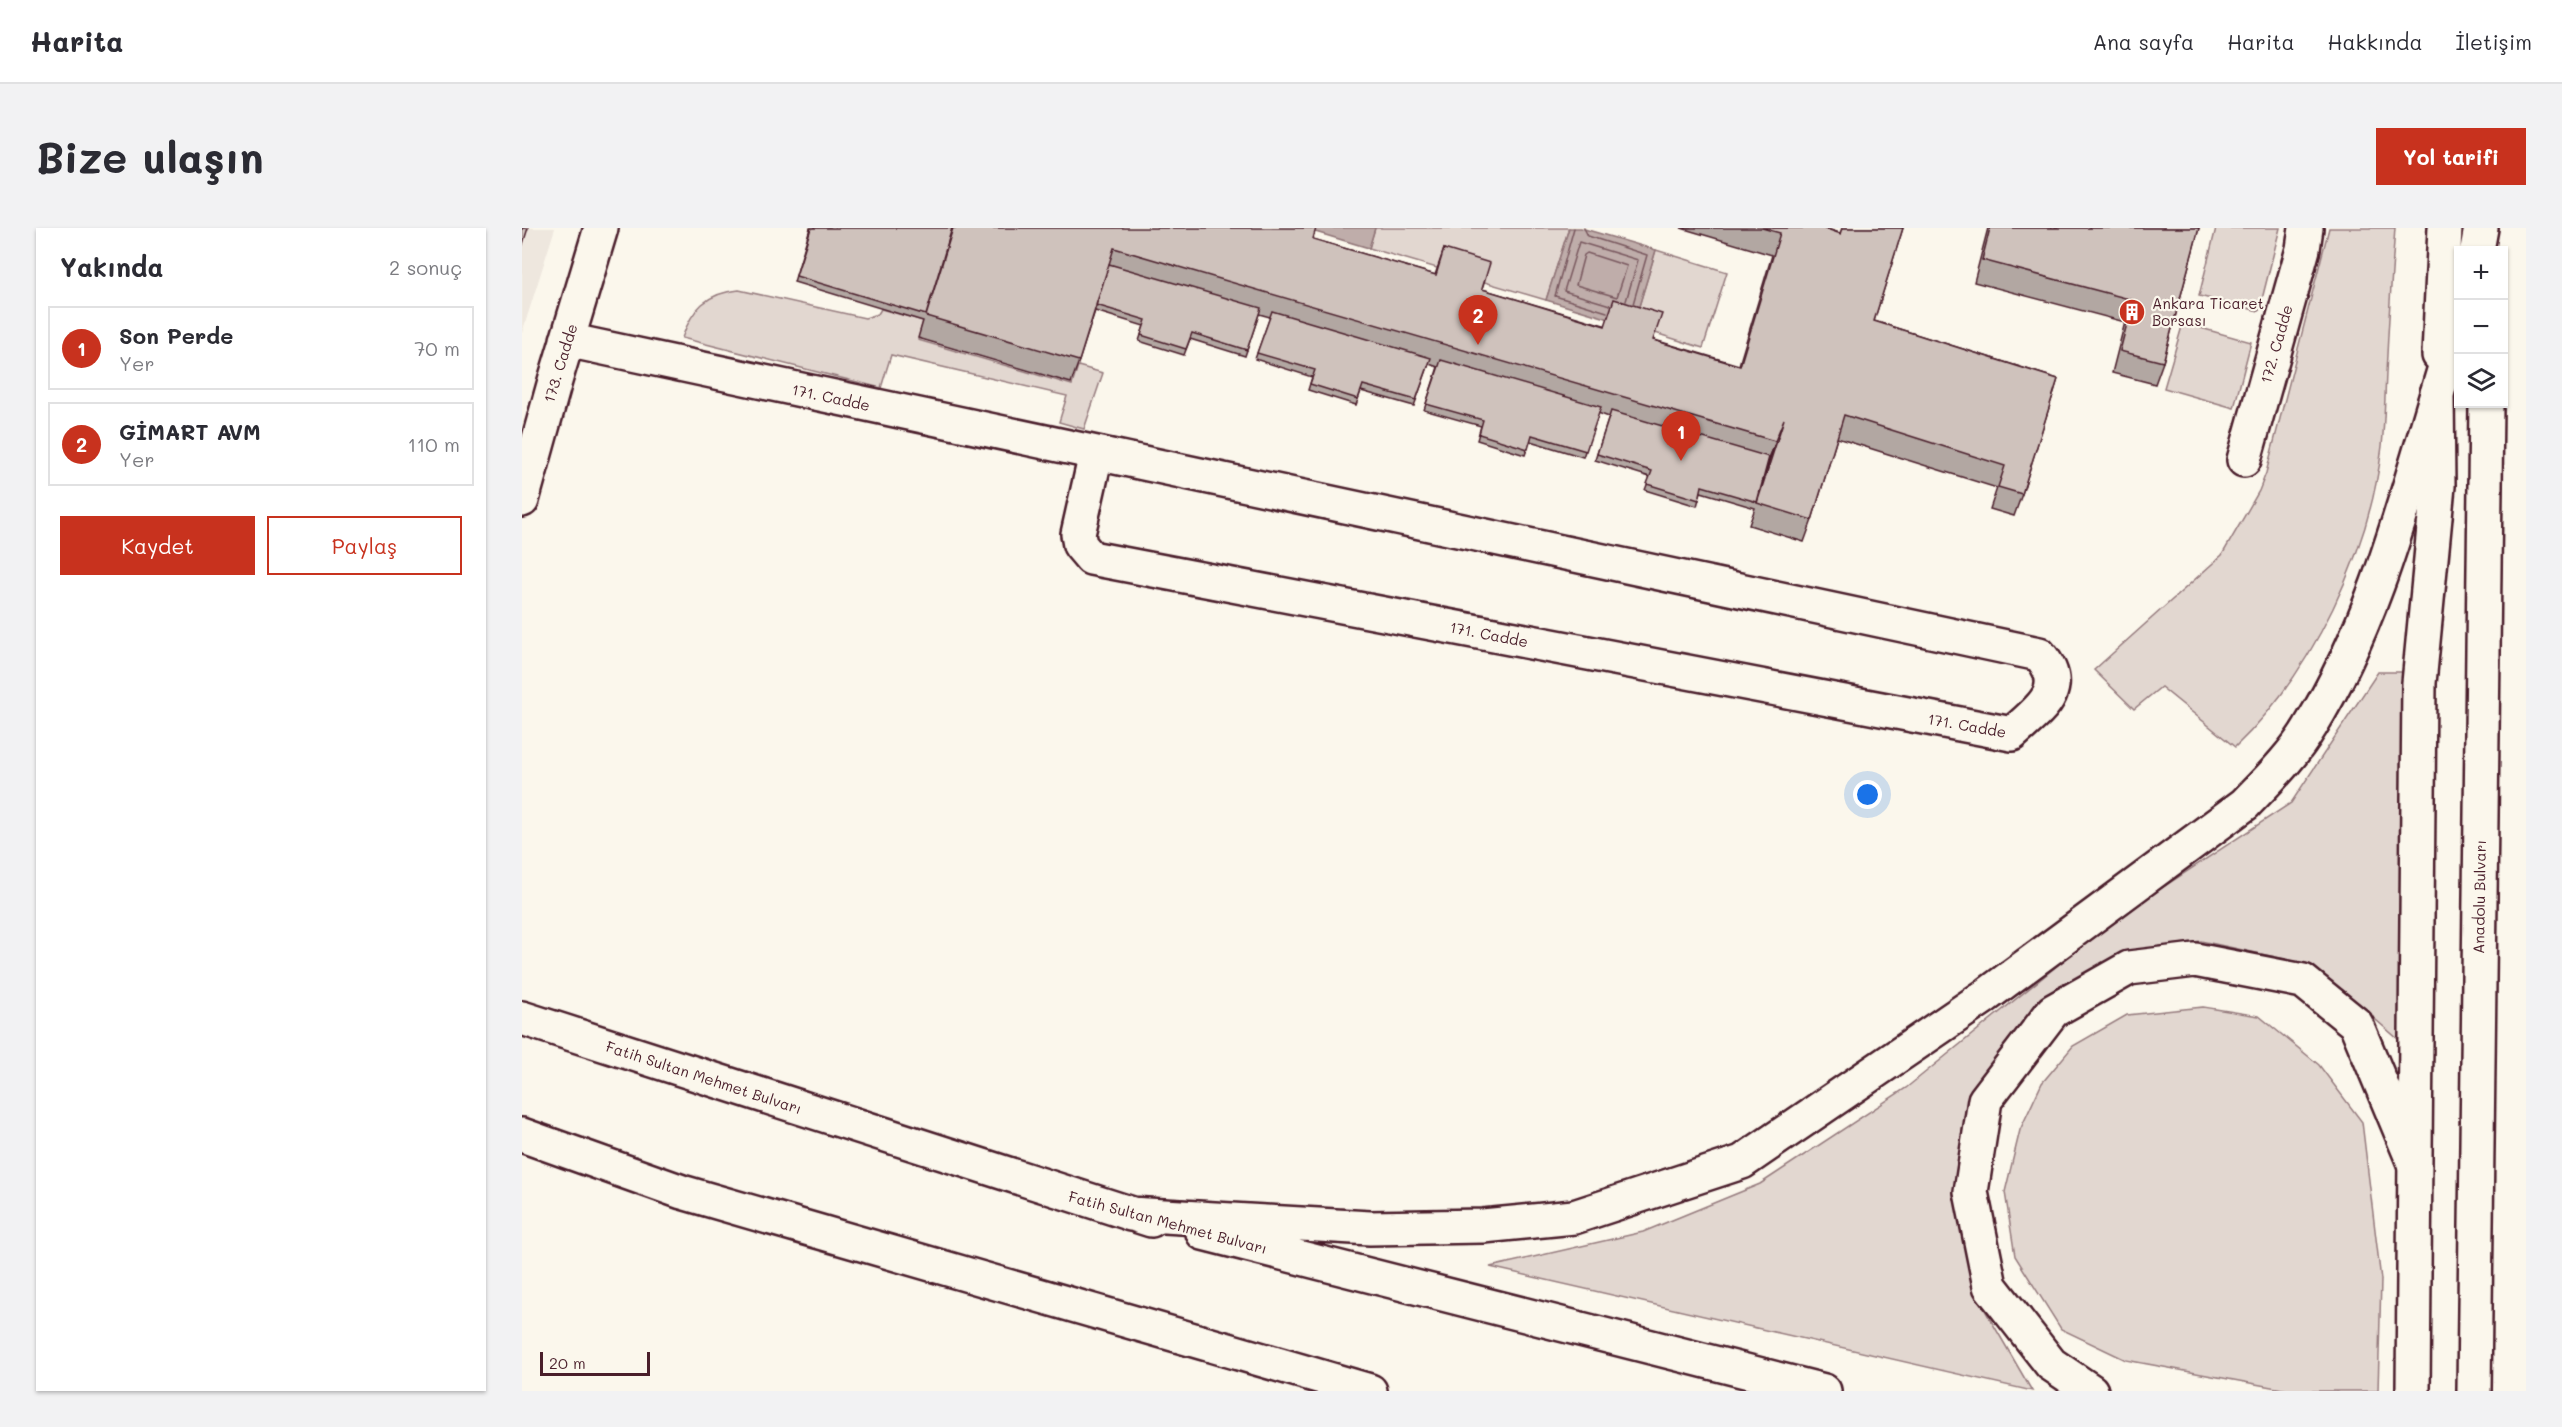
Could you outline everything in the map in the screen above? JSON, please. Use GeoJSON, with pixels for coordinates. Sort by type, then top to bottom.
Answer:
{"type":"FeatureCollection","features":[{"type":"Feature","properties":{"kind":"main road","name":"173. Cadde"},"geometry":{"type":"LineString","coordinates":[[522,500],[529,442],[567,340],[601,228]]}},
{"type":"Feature","properties":{"kind":"main road","name":"172. Cadde"},"geometry":{"type":"LineString","coordinates":[[2244,460],[2303,249],[2306,228]]}},
{"type":"Feature","properties":{"kind":"main road"},"geometry":{"type":"LineString","coordinates":[[2413,1391],[2419,683],[2438,486],[2437,394],[2445,228]]}},
{"type":"Feature","properties":{"kind":"main road"},"geometry":{"type":"LineString","coordinates":[[2462,228],[2464,246]]}},
{"type":"Feature","properties":{"kind":"main road"},"geometry":{"type":"LineString","coordinates":[[2477,246],[2481,228]]}},
{"type":"Feature","properties":{"kind":"main road"},"geometry":{"type":"LineString","coordinates":[[2495,246],[2497,228]]}},
{"type":"Feature","properties":{"kind":"main road"},"geometry":{"type":"LineString","coordinates":[[1130,1214],[1370,1228],[1483,1226],[1574,1217],[1742,1162],[1994,990],[2245,804],[2278,770],[2310,729],[2341,671],[2366,612],[2390,549],[2454,337]]}},
{"type":"Feature","properties":{"kind":"main road","name":"171. Cadde"},"geometry":{"type":"LineString","coordinates":[[567,340],[2039,654],[2051,672],[2051,693],[2047,702],[2012,734],[1091,558],[1080,545],[1078,534],[1096,454]]}},
{"type":"Feature","properties":{"kind":"main road","name":"Anadolu Bulvarı"},"geometry":{"type":"LineString","coordinates":[[2474,1391],[2484,410]]}},
{"type":"Feature","properties":{"kind":"main road"},"geometry":{"type":"LineString","coordinates":[[2091,1391],[2051,1364],[1990,1286],[1971,1192],[1985,1100],[2053,1011],[2129,968],[2195,960],[2303,981],[2356,1024],[2414,1163]]}},
{"type":"Feature","properties":{"kind":"main road","name":"Fatih Sultan Mehmet Bulvarı"},"geometry":{"type":"LineString","coordinates":[[522,1018],[1130,1214],[1808,1388]]}},
{"type":"Feature","properties":{"kind":"main road"},"geometry":{"type":"LineString","coordinates":[[522,1135],[682,1192],[1370,1391]]}},
{"type":"Feature","properties":{"kind":"main road"},"geometry":{"type":"LineString","coordinates":[[1293,1368],[1320,1391]]}},
{"type":"Feature","properties":{"kind":"shaded area"},"geometry":{"type":"Polygon","coordinates":[[[522,228],[555,228],[522,333],[522,228]]]}},
{"type":"Feature","properties":{"kind":"shaded area"},"geometry":{"type":"Polygon","coordinates":[[[1375,228],[1569,228],[1546,300],[1369,248],[1375,228]]]}},
{"type":"Feature","properties":{"kind":"shaded area"},"geometry":{"type":"Polygon","coordinates":[[[2216,228],[2280,228],[2259,311],[2199,296],[2216,228]]]}},
{"type":"Feature","properties":{"kind":"shaded area"},"geometry":{"type":"Polygon","coordinates":[[[2329,228],[2395,228],[2383,435],[2375,486],[2365,527],[2351,568],[2333,608],[2289,684],[2235,747],[2161,687],[2134,709],[2094,670],[2222,555],[2259,491],[2266,473],[2329,228]]]}},
{"type":"Feature","properties":{"kind":"shaded area"},"geometry":{"type":"Polygon","coordinates":[[[1656,250],[1727,272],[1703,348],[1633,326],[1656,250]]]}},
{"type":"Feature","properties":{"kind":"shaded area"},"geometry":{"type":"Polygon","coordinates":[[[739,290],[865,318],[878,314],[881,309],[923,321],[918,340],[1072,385],[1078,366],[1103,373],[1084,429],[1059,422],[1067,396],[891,355],[881,388],[682,338],[690,319],[702,304],[718,295],[739,290]]]}},
{"type":"Feature","properties":{"kind":"shaded area"},"geometry":{"type":"Polygon","coordinates":[[[2183,323],[2251,342],[2234,408],[2164,388],[2183,323]]]}},
{"type":"Feature","properties":{"kind":"shaded area"},"geometry":{"type":"Polygon","coordinates":[[[2378,672],[2405,672],[2405,1045],[2312,965],[2201,941],[2128,951],[2053,997],[1958,1182],[1975,1293],[2032,1391],[1490,1267],[1643,1232],[1760,1184],[1906,1088],[2116,918],[2291,803],[2378,672]]]}},
{"type":"Feature","properties":{"kind":"shaded area"},"geometry":{"type":"Polygon","coordinates":[[[2203,1007],[2259,1016],[2319,1065],[2362,1122],[2381,1280],[2378,1391],[2293,1391],[2126,1360],[2061,1329],[2015,1256],[2005,1192],[2020,1130],[2042,1083],[2073,1046],[2127,1015],[2203,1007]]]}},
{"type":"Feature","properties":{"kind":"water"},"geometry":{"type":"Polygon","coordinates":[[[1302,228],[1375,228],[1369,248],[1302,228]]]}},
{"type":"Feature","properties":{"kind":"water"},"geometry":{"type":"Polygon","coordinates":[[[1569,228],[1581,228],[1656,250],[1633,326],[1546,300],[1569,228]]]}},
{"type":"Feature","properties":{"kind":"building"},"geometry":{"type":"Polygon","coordinates":[[[522,228],[528,228],[522,247],[522,228]]]}},
{"type":"Feature","properties":{"kind":"building"},"geometry":{"type":"Polygon","coordinates":[[[811,228],[952,228],[926,315],[796,276],[811,228]]]}},
{"type":"Feature","properties":{"kind":"building"},"geometry":{"type":"Polygon","coordinates":[[[953,228],[1316,228],[1313,239],[1436,275],[1444,249],[1490,263],[1482,289],[1605,326],[1614,299],[1662,314],[1653,340],[1740,366],[1780,233],[1762,228],[1824,228],[1841,234],[1843,228],[1903,228],[1874,321],[2058,379],[2022,494],[1998,487],[2005,466],[1844,415],[1812,520],[1757,503],[1784,419],[1775,441],[1114,248],[1079,361],[926,316],[953,228]]]}},
{"type":"Feature","properties":{"kind":"building","name":"Ankara Ticaret Borsası"},"geometry":{"type":"Polygon","coordinates":[[[1990,228],[2199,228],[2163,362],[2120,351],[2133,300],[1982,260],[1990,228]]]}},
{"type":"Feature","properties":{"kind":"building"},"geometry":{"type":"Polygon","coordinates":[[[1109,264],[1261,308],[1247,350],[1192,333],[1186,349],[1141,335],[1146,320],[1096,305],[1109,264]]]}},
{"type":"Feature","properties":{"kind":"building"},"geometry":{"type":"Polygon","coordinates":[[[1272,311],[1431,358],[1416,400],[1363,385],[1358,399],[1310,384],[1315,370],[1257,353],[1272,311]]]}},
{"type":"Feature","properties":{"kind":"building"},"geometry":{"type":"Polygon","coordinates":[[[1441,360],[1601,407],[1586,451],[1532,435],[1528,449],[1479,434],[1483,420],[1426,404],[1441,360]]]}},
{"type":"Feature","properties":{"kind":"building"},"geometry":{"type":"Polygon","coordinates":[[[1611,411],[1769,457],[1757,502],[1702,486],[1699,500],[1647,484],[1652,471],[1597,454],[1611,411]]]}},
{"type":"Feature","properties":{"kind":"place","name":"Ankara Ticaret Borsası"},"geometry":{"type":"Point","coordinates":[2132,312]}},
{"type":"Feature","properties":{"kind":"place","name":"GİMART AVM"},"geometry":{"type":"Point","coordinates":[1478,345]}},
{"type":"Feature","properties":{"kind":"place","name":"Son Perde"},"geometry":{"type":"Point","coordinates":[1681,461]}}]}
